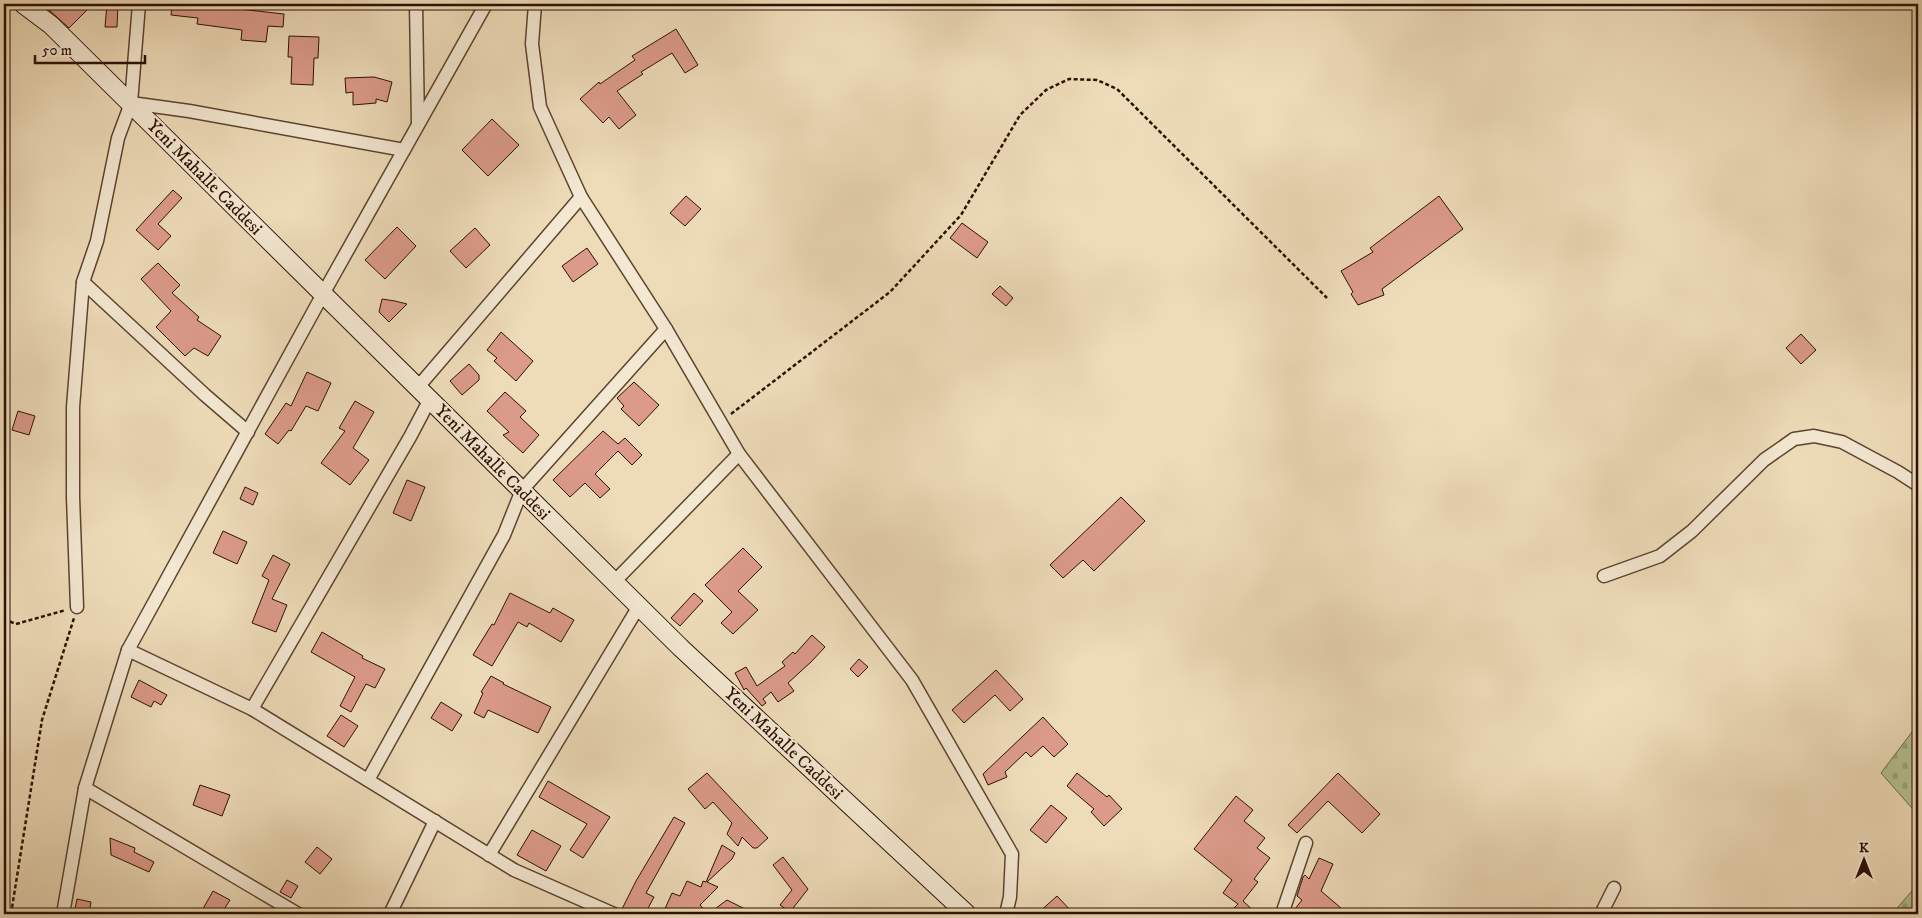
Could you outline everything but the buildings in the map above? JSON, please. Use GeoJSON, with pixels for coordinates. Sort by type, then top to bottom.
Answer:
{"type":"FeatureCollection","features":[{"type":"Feature","properties":{"kind":"street","name":"Yeni Mahalle Caddesi"},"geometry":{"type":"LineString","coordinates":[[24,4],[52,25],[682,648],[967,914]]}},
{"type":"Feature","properties":{"kind":"street"},"geometry":{"type":"LineString","coordinates":[[77,607],[73,497],[73,407],[83,282],[97,240],[118,138],[130,103],[139,4]]}},
{"type":"Feature","properties":{"kind":"street"},"geometry":{"type":"LineString","coordinates":[[416,4],[418,124]]}},
{"type":"Feature","properties":{"kind":"street"},"geometry":{"type":"LineString","coordinates":[[63,914],[85,788],[128,650],[323,294],[486,4]]}},
{"type":"Feature","properties":{"kind":"street"},"geometry":{"type":"LineString","coordinates":[[535,4],[532,44],[540,107],[581,197],[666,329],[738,454],[912,680],[1012,854],[1010,898],[1006,914]]}},
{"type":"Feature","properties":{"kind":"street"},"geometry":{"type":"LineString","coordinates":[[130,103],[189,111],[404,150]]}},
{"type":"Feature","properties":{"kind":"street"},"geometry":{"type":"LineString","coordinates":[[252,709],[410,437],[424,393],[581,197]]}},
{"type":"Feature","properties":{"kind":"street"},"geometry":{"type":"LineString","coordinates":[[83,282],[205,395],[248,432]]}},
{"type":"Feature","properties":{"kind":"street"},"geometry":{"type":"LineString","coordinates":[[368,780],[504,535],[522,490],[666,329]]}},
{"type":"Feature","properties":{"kind":"street"},"geometry":{"type":"LineString","coordinates":[[1604,576],[1660,556],[1692,531],[1764,460],[1794,439],[1814,436],[1842,442],[1918,485]]}},
{"type":"Feature","properties":{"kind":"street"},"geometry":{"type":"LineString","coordinates":[[614,582],[738,454]]}},
{"type":"Feature","properties":{"kind":"street"},"geometry":{"type":"LineString","coordinates":[[489,855],[639,606]]}},
{"type":"Feature","properties":{"kind":"street"},"geometry":{"type":"LineString","coordinates":[[128,650],[252,709],[514,870],[614,914]]}},
{"type":"Feature","properties":{"kind":"street"},"geometry":{"type":"LineString","coordinates":[[85,788],[298,914]]}},
{"type":"Feature","properties":{"kind":"street"},"geometry":{"type":"LineString","coordinates":[[390,914],[435,821]]}},
{"type":"Feature","properties":{"kind":"street"},"geometry":{"type":"LineString","coordinates":[[1282,914],[1306,842]]}},
{"type":"Feature","properties":{"kind":"street"},"geometry":{"type":"LineString","coordinates":[[1601,914],[1614,888]]}},
{"type":"Feature","properties":{"kind":"path"},"geometry":{"type":"LineString","coordinates":[[720,422],[890,292],[961,215],[1020,115],[1046,90],[1069,79],[1097,80],[1116,89],[1327,298]]}},
{"type":"Feature","properties":{"kind":"path"},"geometry":{"type":"LineString","coordinates":[[4,619],[16,624],[77,607]]}},
{"type":"Feature","properties":{"kind":"path"},"geometry":{"type":"LineString","coordinates":[[11,914],[42,720],[77,607]]}},
{"type":"Feature","properties":{"kind":"green space"},"geometry":{"type":"Polygon","coordinates":[[[1918,724],[1918,815],[1881,773],[1918,724]]]}},
{"type":"Feature","properties":{"kind":"green space"},"geometry":{"type":"Polygon","coordinates":[[[1918,884],[1918,914],[1892,914],[1918,884]]]}}]}
